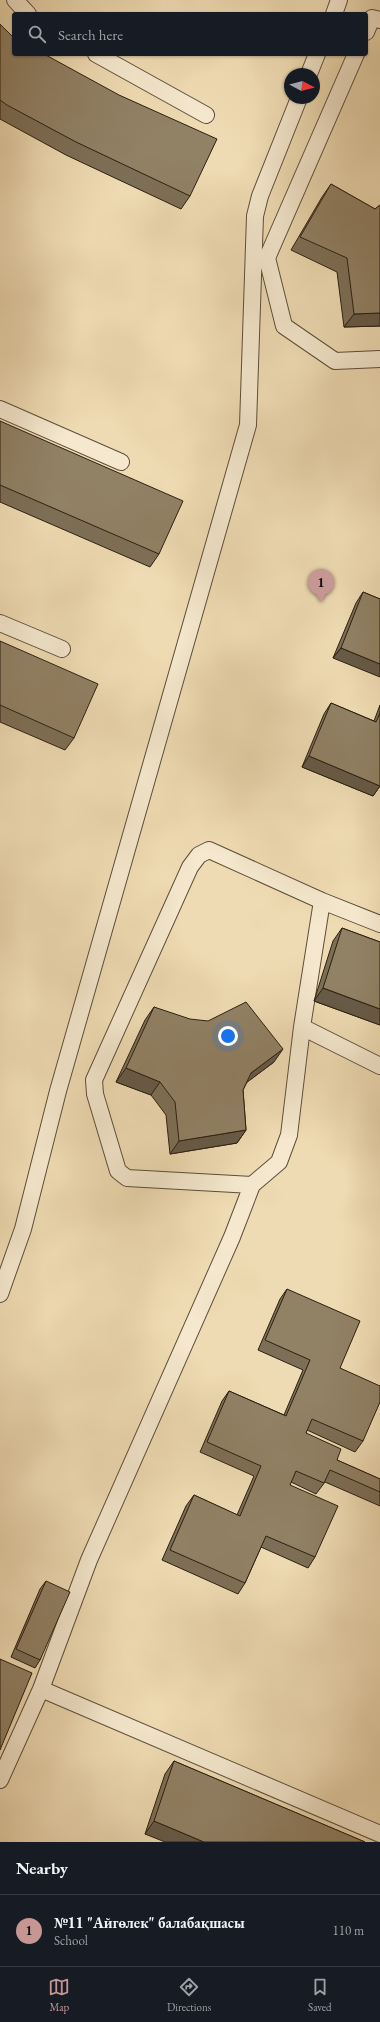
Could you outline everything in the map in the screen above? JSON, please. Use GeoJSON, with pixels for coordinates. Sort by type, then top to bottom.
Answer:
{"type":"FeatureCollection","features":[{"type":"Feature","properties":{"kind":"lane"},"geometry":{"type":"LineString","coordinates":[[15,0],[26,12]]}},
{"type":"Feature","properties":{"kind":"lane"},"geometry":{"type":"LineString","coordinates":[[335,12],[339,0]]}},
{"type":"Feature","properties":{"kind":"lane"},"geometry":{"type":"LineString","coordinates":[[368,27],[372,18],[380,20]]}},
{"type":"Feature","properties":{"kind":"lane"},"geometry":{"type":"LineString","coordinates":[[100,56],[206,115]]}},
{"type":"Feature","properties":{"kind":"lane"},"geometry":{"type":"LineString","coordinates":[[311,68],[316,56]]}},
{"type":"Feature","properties":{"kind":"lane"},"geometry":{"type":"LineString","coordinates":[[355,56],[267,258],[284,326],[335,361],[380,359]]}},
{"type":"Feature","properties":{"kind":"lane"},"geometry":{"type":"LineString","coordinates":[[0,1294],[23,1229],[58,1092],[248,425],[255,216],[260,196],[297,104]]}},
{"type":"Feature","properties":{"kind":"lane"},"geometry":{"type":"LineString","coordinates":[[0,409],[121,462]]}},
{"type":"Feature","properties":{"kind":"lane"},"geometry":{"type":"LineString","coordinates":[[0,623],[62,650]]}},
{"type":"Feature","properties":{"kind":"lane"},"geometry":{"type":"LineString","coordinates":[[252,1185],[127,1178],[118,1170],[95,1094],[94,1080],[190,867],[199,855],[210,850],[322,901],[380,924]]}},
{"type":"Feature","properties":{"kind":"lane"},"geometry":{"type":"LineString","coordinates":[[0,1780],[41,1688],[89,1560],[229,1244],[252,1185],[278,1162],[289,1135],[302,1027],[322,901]]}},
{"type":"Feature","properties":{"kind":"lane"},"geometry":{"type":"LineString","coordinates":[[302,1027],[380,1066]]}},
{"type":"Feature","properties":{"kind":"lane"},"geometry":{"type":"LineString","coordinates":[[41,1688],[380,1834]]}},
{"type":"Feature","properties":{"kind":"building"},"geometry":{"type":"Polygon","coordinates":[[[0,24],[12,36],[12,56],[48,56],[119,95],[217,139],[190,196],[76,142],[0,100],[0,24]]]}},
{"type":"Feature","properties":{"kind":"building"},"geometry":{"type":"Polygon","coordinates":[[[331,184],[375,209],[380,205],[380,313],[354,314],[347,258],[300,237],[331,184]]]}},
{"type":"Feature","properties":{"kind":"building"},"geometry":{"type":"Polygon","coordinates":[[[0,421],[183,501],[159,554],[0,485],[0,421]]]}},
{"type":"Feature","properties":{"kind":"building"},"geometry":{"type":"Polygon","coordinates":[[[363,592],[380,599],[380,664],[341,648],[363,592]]]}},
{"type":"Feature","properties":{"kind":"building"},"geometry":{"type":"Polygon","coordinates":[[[0,641],[98,684],[74,738],[0,705],[0,641]]]}},
{"type":"Feature","properties":{"kind":"building"},"geometry":{"type":"Polygon","coordinates":[[[331,703],[376,722],[380,713],[380,786],[309,756],[331,703]]]}},
{"type":"Feature","properties":{"kind":"building"},"geometry":{"type":"Polygon","coordinates":[[[342,928],[380,942],[380,1009],[323,988],[342,928]]]}},
{"type":"Feature","properties":{"kind":"building"},"geometry":{"type":"Polygon","coordinates":[[[246,1002],[283,1049],[251,1073],[243,1090],[246,1130],[179,1141],[175,1102],[160,1082],[126,1068],[154,1007],[190,1019],[208,1021],[246,1002]]]}},
{"type":"Feature","properties":{"kind":"building"},"geometry":{"type":"Polygon","coordinates":[[[287,1289],[360,1321],[340,1368],[380,1386],[380,1402],[363,1441],[312,1419],[306,1433],[341,1449],[337,1460],[380,1479],[380,1492],[330,1470],[324,1483],[296,1471],[290,1485],[338,1506],[315,1557],[266,1536],[245,1583],[170,1550],[194,1495],[240,1516],[261,1466],[207,1442],[229,1391],[286,1416],[310,1360],[265,1340],[287,1289]]]}},
{"type":"Feature","properties":{"kind":"building"},"geometry":{"type":"Polygon","coordinates":[[[46,1581],[70,1592],[40,1660],[16,1649],[46,1581]]]}},
{"type":"Feature","properties":{"kind":"building"},"geometry":{"type":"Polygon","coordinates":[[[0,1659],[32,1673],[0,1750],[0,1659]]]}},
{"type":"Feature","properties":{"kind":"building"},"geometry":{"type":"Polygon","coordinates":[[[174,1761],[365,1842],[204,1842],[154,1821],[174,1761]]]}},
{"type":"Feature","properties":{"kind":"place","name":"№11 \"Айгөлек\" балабақшасы"},"geometry":{"type":"Point","coordinates":[321,602]}}]}
